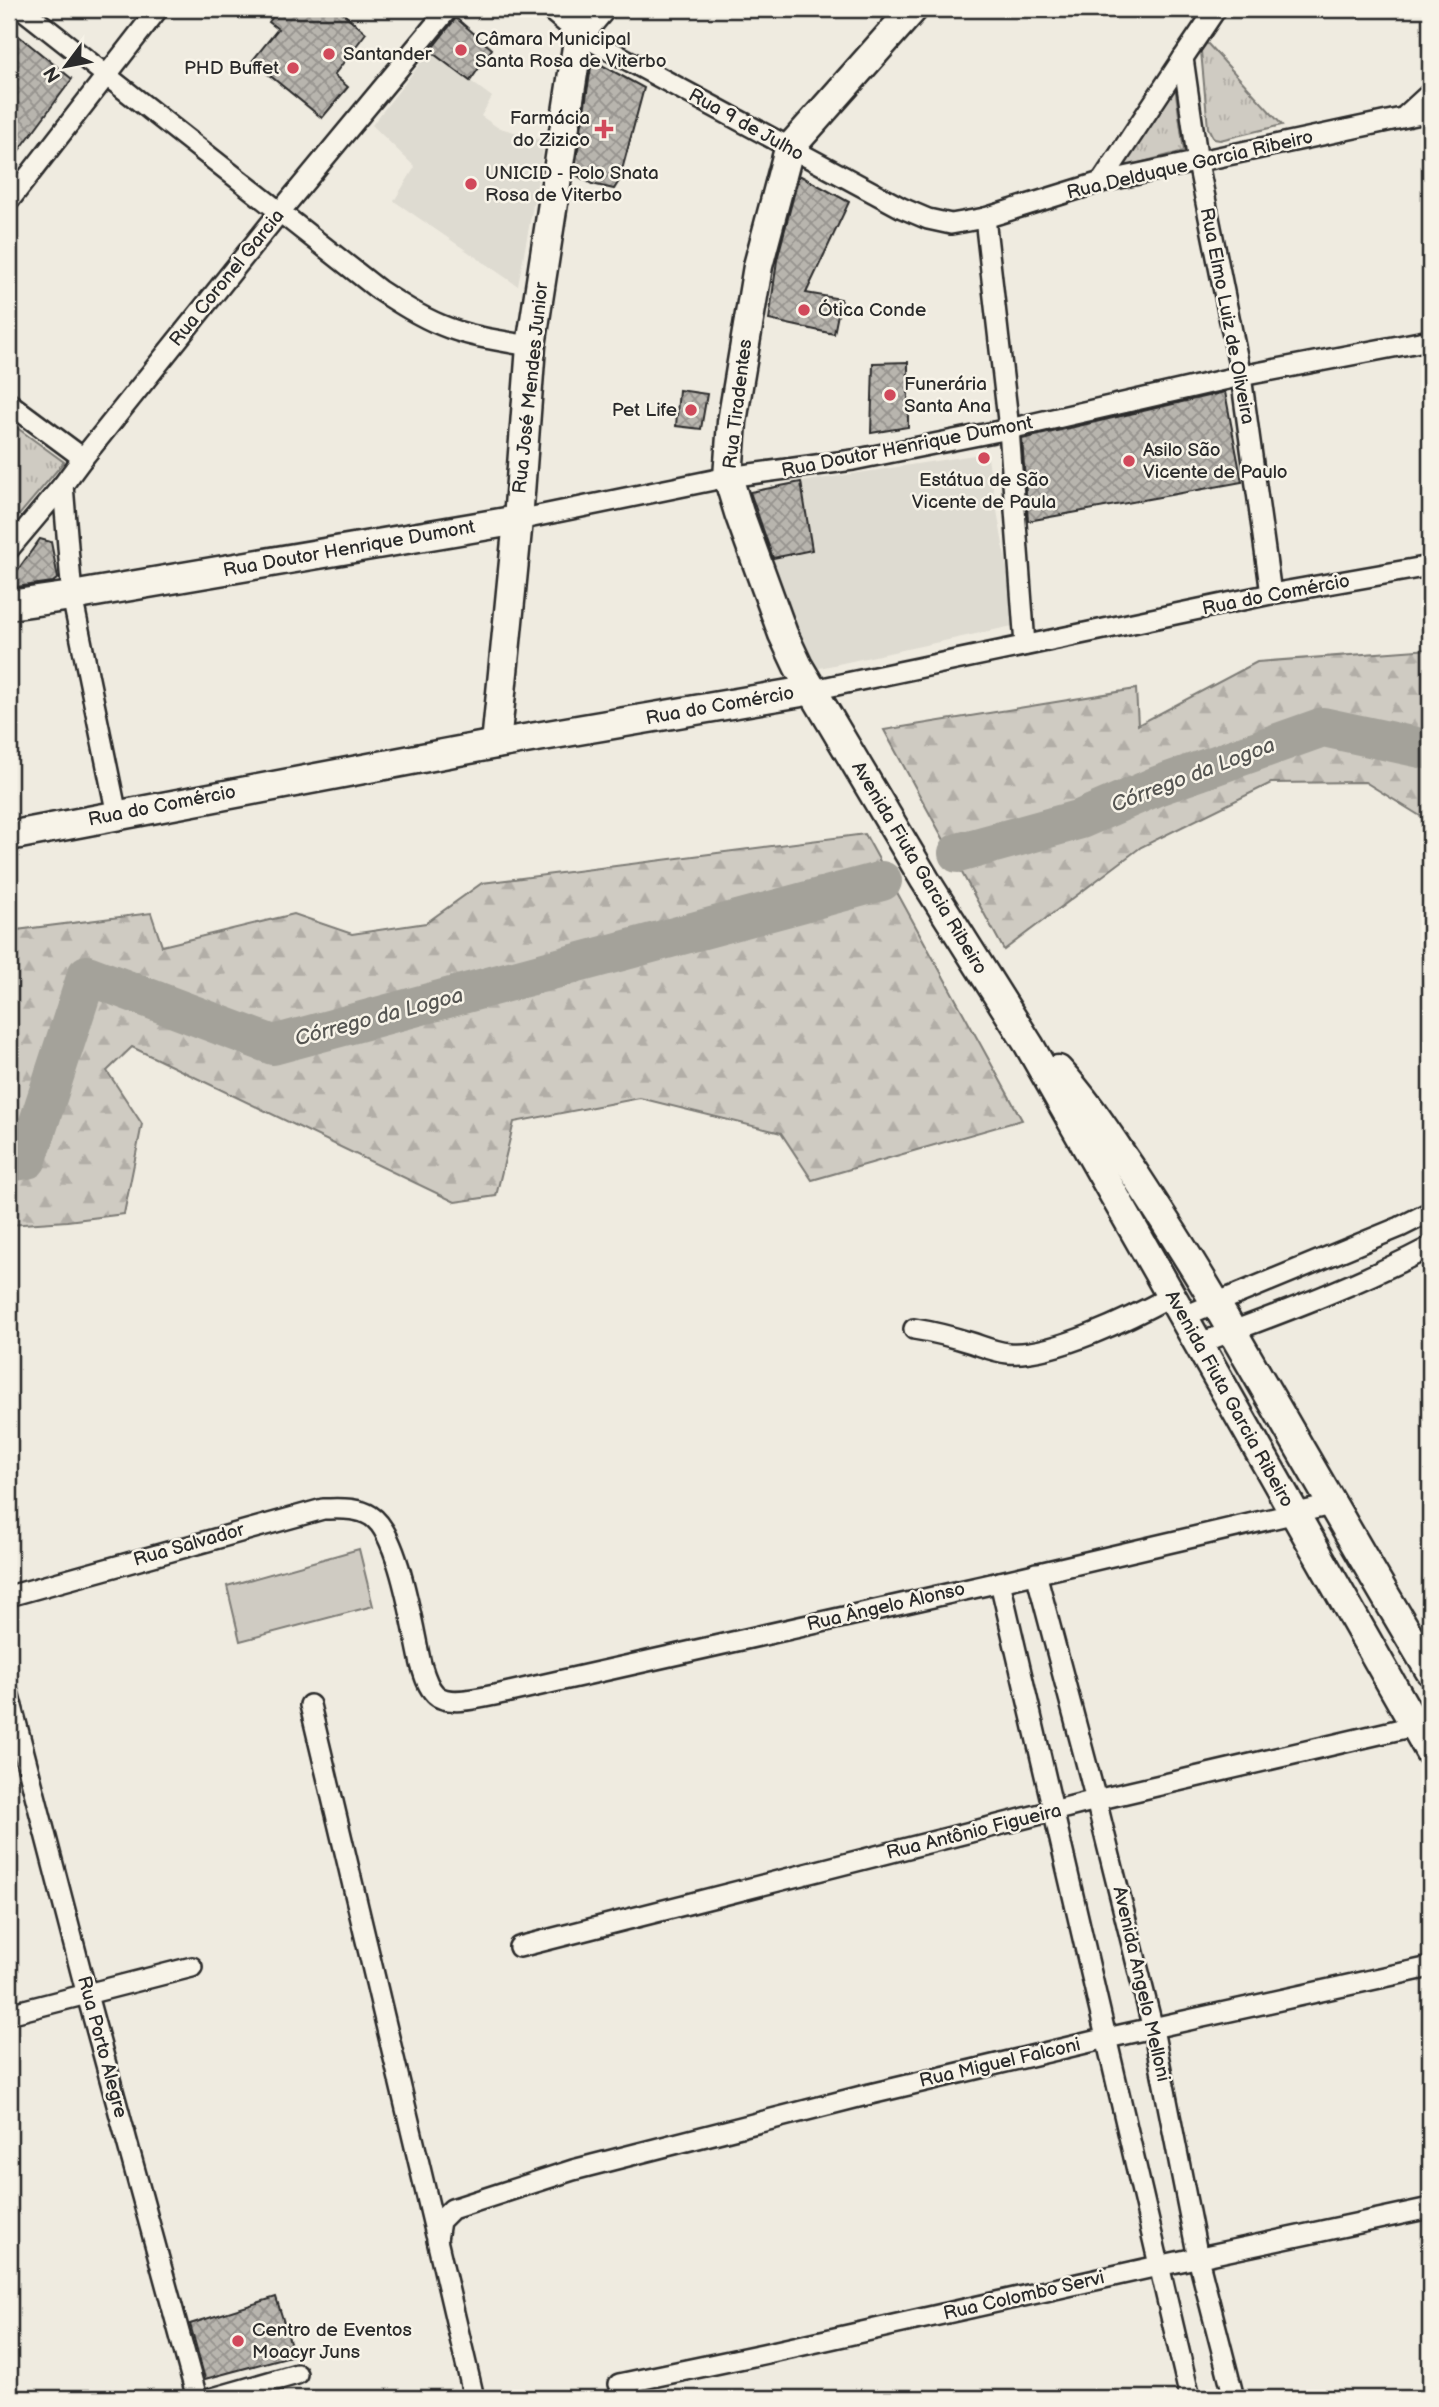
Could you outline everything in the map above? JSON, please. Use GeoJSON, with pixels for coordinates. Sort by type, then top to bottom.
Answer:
{"type":"FeatureCollection","features":[{"type":"Feature","properties":{"kind":"main road"},"geometry":{"type":"LineString","coordinates":[[579,34],[600,9]]}},
{"type":"Feature","properties":{"kind":"main road"},"geometry":{"type":"LineString","coordinates":[[789,149],[913,9]]}},
{"type":"Feature","properties":{"kind":"main road","name":"Rua José Mendes Junior"},"geometry":{"type":"LineString","coordinates":[[496,744],[518,520],[531,346],[579,34]]}},
{"type":"Feature","properties":{"kind":"main road","name":"Rua Tiradentes"},"geometry":{"type":"LineString","coordinates":[[789,149],[758,266],[732,422],[728,477],[738,513],[783,634],[813,690]]}},
{"type":"Feature","properties":{"kind":"main road","name":"Rua Doutor Henrique Dumont"},"geometry":{"type":"LineString","coordinates":[[9,605],[518,520]]}},
{"type":"Feature","properties":{"kind":"main road","name":"Rua do Comércio"},"geometry":{"type":"LineString","coordinates":[[9,836],[496,744],[813,690]]}},
{"type":"Feature","properties":{"kind":"main road","name":"Avenida Fiuta Garcia Ribeiro"},"geometry":{"type":"LineString","coordinates":[[813,690],[925,880],[1029,1045],[1293,1513],[1422,1723],[1430,1752]]}},
{"type":"Feature","properties":{"kind":"main road","name":"Avenida Fiuta Garcia Ribeiro"},"geometry":{"type":"LineString","coordinates":[[1029,1045],[1060,1072],[1077,1092],[1175,1236],[1430,1671]]}},
{"type":"Feature","properties":{"kind":"main road"},"geometry":{"type":"LineString","coordinates":[[1146,1252],[1175,1236]]}},
{"type":"Feature","properties":{"kind":"street"},"geometry":{"type":"LineString","coordinates":[[22,9],[379,290],[442,326],[481,337],[531,346]]}},
{"type":"Feature","properties":{"kind":"street"},"geometry":{"type":"LineString","coordinates":[[9,201],[159,9]]}},
{"type":"Feature","properties":{"kind":"street","name":"Rua Coronel Garcia"},"geometry":{"type":"LineString","coordinates":[[9,549],[64,485],[279,213],[448,9]]}},
{"type":"Feature","properties":{"kind":"street","name":"Rua 9 de Julho"},"geometry":{"type":"LineString","coordinates":[[549,9],[579,34],[789,149],[902,208],[928,219],[951,224]]}},
{"type":"Feature","properties":{"kind":"street"},"geometry":{"type":"LineString","coordinates":[[1101,182],[1216,9]]}},
{"type":"Feature","properties":{"kind":"street","name":"Rua Elmo Luiz de Oliveira"},"geometry":{"type":"LineString","coordinates":[[1183,58],[1198,163],[1241,376],[1271,594]]}},
{"type":"Feature","properties":{"kind":"street"},"geometry":{"type":"LineString","coordinates":[[1405,116],[1430,93]]}},
{"type":"Feature","properties":{"kind":"street","name":"Rua Delduque Garcia Ribeiro"},"geometry":{"type":"LineString","coordinates":[[951,224],[985,218],[1101,182],[1430,111]]}},
{"type":"Feature","properties":{"kind":"street"},"geometry":{"type":"LineString","coordinates":[[985,218],[1009,429],[1025,645]]}},
{"type":"Feature","properties":{"kind":"street","name":"Rua Doutor Henrique Dumont"},"geometry":{"type":"LineString","coordinates":[[518,520],[728,477],[853,460],[1009,429],[1241,376],[1430,340]]}},
{"type":"Feature","properties":{"kind":"street"},"geometry":{"type":"LineString","coordinates":[[9,403],[83,458]]}},
{"type":"Feature","properties":{"kind":"street"},"geometry":{"type":"LineString","coordinates":[[64,485],[72,596],[117,815]]}},
{"type":"Feature","properties":{"kind":"street","name":"Rua do Comércio"},"geometry":{"type":"LineString","coordinates":[[813,690],[1271,594],[1430,566]]}},
{"type":"Feature","properties":{"kind":"street"},"geometry":{"type":"LineString","coordinates":[[914,1329],[1000,1351],[1024,1352],[1064,1343],[1135,1316],[1177,1306],[1216,1302],[1377,1237],[1430,1212]]}},
{"type":"Feature","properties":{"kind":"street"},"geometry":{"type":"LineString","coordinates":[[1198,1345],[1377,1273],[1430,1247]]}},
{"type":"Feature","properties":{"kind":"street","name":"Rua Ângelo Alonso"},"geometry":{"type":"LineString","coordinates":[[441,1698],[453,1701],[505,1693],[1331,1505]]}},
{"type":"Feature","properties":{"kind":"street","name":"Rua Salvador"},"geometry":{"type":"LineString","coordinates":[[9,1596],[323,1509],[344,1509],[370,1515],[386,1532],[394,1552],[421,1664],[430,1686],[441,1698]]}},
{"type":"Feature","properties":{"kind":"street","name":"Avenida Angelo Melloni"},"geometry":{"type":"LineString","coordinates":[[1036,1573],[1153,2029],[1198,2258],[1234,2398]]}},
{"type":"Feature","properties":{"kind":"street"},"geometry":{"type":"LineString","coordinates":[[1000,1582],[1190,2398]]}},
{"type":"Feature","properties":{"kind":"street","name":"Rua Porto Alegre"},"geometry":{"type":"LineString","coordinates":[[9,1695],[197,2398]]}},
{"type":"Feature","properties":{"kind":"street"},"geometry":{"type":"LineString","coordinates":[[310,1705],[474,2398]]}},
{"type":"Feature","properties":{"kind":"street","name":"Rua Antônio Figueira"},"geometry":{"type":"LineString","coordinates":[[519,1947],[1096,1800],[1422,1723]]}},
{"type":"Feature","properties":{"kind":"street","name":"Rua Miguel Falconi"},"geometry":{"type":"LineString","coordinates":[[437,2240],[440,2221],[452,2209],[573,2170],[866,2095],[1430,1966]]}},
{"type":"Feature","properties":{"kind":"street"},"geometry":{"type":"LineString","coordinates":[[9,2014],[192,1967]]}},
{"type":"Feature","properties":{"kind":"street","name":"Rua Colombo Servi"},"geometry":{"type":"LineString","coordinates":[[619,2384],[1430,2207]]}},
{"type":"Feature","properties":{"kind":"street"},"geometry":{"type":"LineString","coordinates":[[214,2398],[298,2374]]}},
{"type":"Feature","properties":{"kind":"shaded area","name":"UNICID - Polo Snata Rosa de Viterbo"},"geometry":{"type":"Polygon","coordinates":[[[430,51],[492,97],[481,116],[497,127],[545,141],[518,286],[394,201],[415,167],[372,125],[430,51]]]}},
{"type":"Feature","properties":{"kind":"shaded area"},"geometry":{"type":"Polygon","coordinates":[[[987,453],[1017,625],[806,671],[767,560],[811,550],[801,482],[987,453]]]}},
{"type":"Feature","properties":{"kind":"green space"},"geometry":{"type":"Polygon","coordinates":[[[1207,43],[1282,125],[1220,140],[1214,139],[1208,128],[1201,51],[1207,43]]]}},
{"type":"Feature","properties":{"kind":"green space"},"geometry":{"type":"Polygon","coordinates":[[[1174,79],[1184,151],[1124,167],[1174,79]]]}},
{"type":"Feature","properties":{"kind":"green space"},"geometry":{"type":"Polygon","coordinates":[[[9,422],[64,462],[9,527],[9,422]]]}},
{"type":"Feature","properties":{"kind":"green space"},"geometry":{"type":"Polygon","coordinates":[[[1430,649],[1430,822],[1365,782],[1271,783],[1141,847],[1004,950],[884,730],[1136,689],[1138,725],[1257,662],[1430,649]]]}},
{"type":"Feature","properties":{"kind":"green space"},"geometry":{"type":"Polygon","coordinates":[[[865,834],[1022,1120],[812,1180],[781,1133],[640,1098],[514,1122],[496,1196],[455,1202],[132,1047],[107,1071],[142,1124],[124,1214],[9,1225],[9,931],[151,913],[162,946],[294,914],[352,934],[426,923],[482,883],[865,834]]]}},
{"type":"Feature","properties":{"kind":"green space"},"geometry":{"type":"Polygon","coordinates":[[[359,1549],[373,1606],[240,1641],[227,1586],[359,1549]]]}},
{"type":"Feature","properties":{"kind":"building"},"geometry":{"type":"Polygon","coordinates":[[[279,9],[338,9],[366,33],[334,75],[348,87],[322,118],[252,61],[278,29],[269,22],[279,9]]]}},
{"type":"Feature","properties":{"kind":"building","name":"Câmara Municipal Santa Rosa de Viterbo"},"geometry":{"type":"Polygon","coordinates":[[[456,18],[492,49],[470,81],[430,51],[456,18]]]}},
{"type":"Feature","properties":{"kind":"building"},"geometry":{"type":"Polygon","coordinates":[[[9,28],[72,79],[9,164],[9,28]]]}},
{"type":"Feature","properties":{"kind":"building","name":"Farmácia do Zizico"},"geometry":{"type":"Polygon","coordinates":[[[598,63],[644,88],[619,181],[614,189],[592,184],[574,174],[591,67],[598,63]]]}},
{"type":"Feature","properties":{"kind":"building"},"geometry":{"type":"Polygon","coordinates":[[[799,175],[849,202],[806,293],[841,299],[834,334],[769,320],[777,260],[799,175]]]}},
{"type":"Feature","properties":{"kind":"building","name":"Funerária Santa Ana"},"geometry":{"type":"Polygon","coordinates":[[[908,362],[908,427],[871,433],[873,363],[908,362]]]}},
{"type":"Feature","properties":{"kind":"building","name":"Pet Life"},"geometry":{"type":"Polygon","coordinates":[[[679,390],[707,394],[701,429],[676,426],[679,390]]]}},
{"type":"Feature","properties":{"kind":"building","name":"Asilo São Vicente de Paulo"},"geometry":{"type":"Polygon","coordinates":[[[1225,392],[1242,482],[1028,521],[1022,439],[1225,392]]]}},
{"type":"Feature","properties":{"kind":"building"},"geometry":{"type":"Polygon","coordinates":[[[801,482],[812,550],[773,558],[750,492],[801,482]]]}},
{"type":"Feature","properties":{"kind":"building"},"geometry":{"type":"Polygon","coordinates":[[[40,539],[51,542],[58,578],[53,582],[9,588],[9,582],[40,539]]]}},
{"type":"Feature","properties":{"kind":"building","name":"Centro de Eventos Moacyr Juns"},"geometry":{"type":"Polygon","coordinates":[[[276,2297],[294,2355],[205,2379],[190,2324],[276,2297]]]}},
{"type":"Feature","properties":{"kind":"waterway","name":"Córrego da Logoa"},"geometry":{"type":"LineString","coordinates":[[958,853],[1081,819],[1157,786],[1323,727],[1430,750]]}},
{"type":"Feature","properties":{"kind":"waterway","name":"Córrego da Logoa"},"geometry":{"type":"LineString","coordinates":[[9,1162],[27,1159],[87,975],[273,1045],[882,881]]}},
{"type":"Feature","properties":{"kind":"place","name":"Câmara Municipal Santa Rosa de Viterbo"},"geometry":{"type":"Point","coordinates":[461,50]}},
{"type":"Feature","properties":{"kind":"place","name":"Santander"},"geometry":{"type":"Point","coordinates":[329,54]}},
{"type":"Feature","properties":{"kind":"place","name":"PHD Buffet"},"geometry":{"type":"Point","coordinates":[293,68]}},
{"type":"Feature","properties":{"kind":"place","name":"Farmácia do Zizico"},"geometry":{"type":"Point","coordinates":[604,129]}},
{"type":"Feature","properties":{"kind":"place","name":"UNICID - Polo Snata Rosa de Viterbo"},"geometry":{"type":"Point","coordinates":[471,184]}},
{"type":"Feature","properties":{"kind":"place","name":"Ótica Conde"},"geometry":{"type":"Point","coordinates":[804,310]}},
{"type":"Feature","properties":{"kind":"place","name":"Funerária Santa Ana"},"geometry":{"type":"Point","coordinates":[890,395]}},
{"type":"Feature","properties":{"kind":"place","name":"Pet Life"},"geometry":{"type":"Point","coordinates":[691,410]}},
{"type":"Feature","properties":{"kind":"place","name":"Estátua de São Vicente de Paula"},"geometry":{"type":"Point","coordinates":[984,458]}},
{"type":"Feature","properties":{"kind":"place","name":"Asilo São Vicente de Paulo"},"geometry":{"type":"Point","coordinates":[1129,461]}},
{"type":"Feature","properties":{"kind":"place","name":"Centro de Eventos Moacyr Juns"},"geometry":{"type":"Point","coordinates":[238,2341]}}]}
